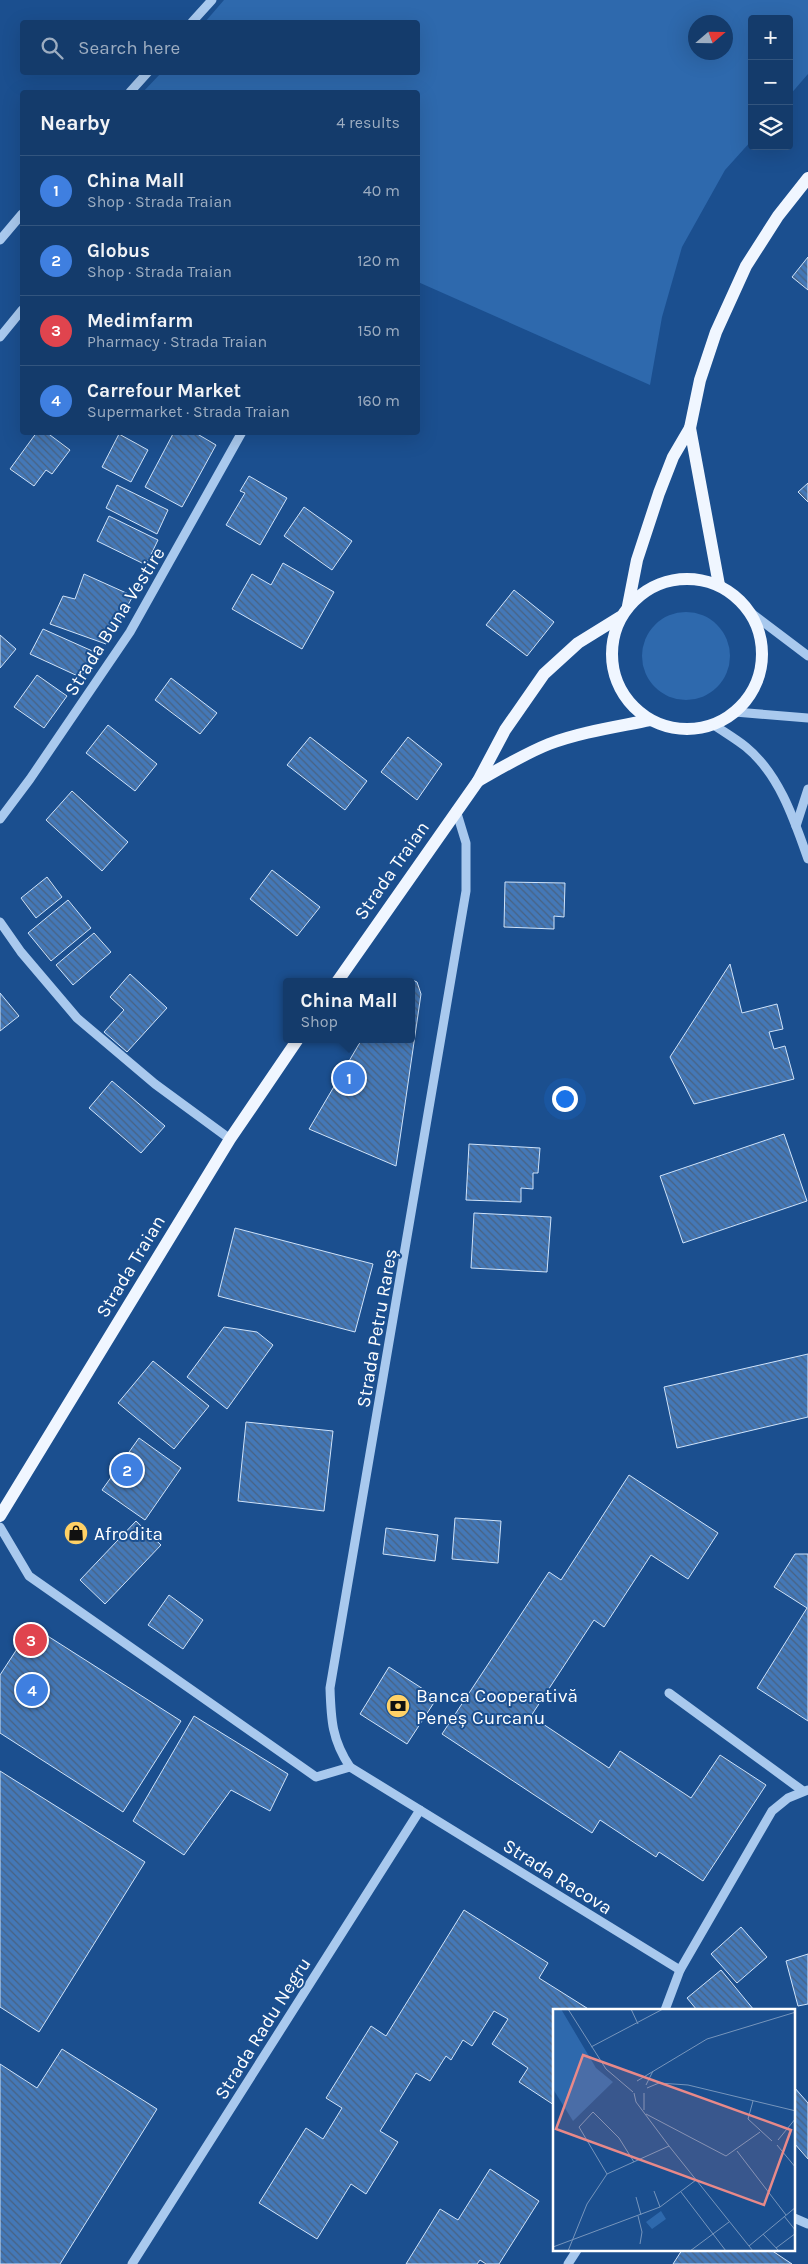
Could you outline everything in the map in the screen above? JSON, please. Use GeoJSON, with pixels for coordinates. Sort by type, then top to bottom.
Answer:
{"type":"FeatureCollection","features":[{"type":"Feature","properties":{"kind":"main road"},"geometry":{"type":"LineString","coordinates":[[628,606],[637,560],[673,457],[690,428],[700,380],[716,332],[746,266],[778,216],[808,178]]}},
{"type":"Feature","properties":{"kind":"main road"},"geometry":{"type":"LineString","coordinates":[[690,428],[719,585]]}},
{"type":"Feature","properties":{"kind":"main road"},"geometry":{"type":"LineString","coordinates":[[680,578],[700,579],[719,585],[732,593],[750,612],[758,626],[762,642],[763,659],[760,675],[750,694],[735,712],[714,725],[690,730],[675,729],[650,720],[634,708],[622,693],[614,675],[611,655],[613,636],[620,617],[628,606],[643,592],[661,583],[680,578]]}},
{"type":"Feature","properties":{"kind":"main road","name":"Strada Traian"},"geometry":{"type":"LineString","coordinates":[[340,978],[478,781],[505,730],[544,674],[578,643],[620,617]]}},
{"type":"Feature","properties":{"kind":"main road","name":"Strada Traian"},"geometry":{"type":"LineString","coordinates":[[478,781],[551,744],[650,720]]}},
{"type":"Feature","properties":{"kind":"main road","name":"Strada Traian"},"geometry":{"type":"LineString","coordinates":[[0,1516],[230,1139],[295,1043]]}},
{"type":"Feature","properties":{"kind":"street"},"geometry":{"type":"LineString","coordinates":[[194,20],[212,0]]}},
{"type":"Feature","properties":{"kind":"street"},"geometry":{"type":"LineString","coordinates":[[132,90],[145,75]]}},
{"type":"Feature","properties":{"kind":"street"},"geometry":{"type":"LineString","coordinates":[[0,240],[20,216]]}},
{"type":"Feature","properties":{"kind":"street"},"geometry":{"type":"LineString","coordinates":[[0,337],[20,312]]}},
{"type":"Feature","properties":{"kind":"street","name":"Strada Buna Vestire"},"geometry":{"type":"LineString","coordinates":[[0,819],[41,763],[130,632],[240,435]]}},
{"type":"Feature","properties":{"kind":"street"},"geometry":{"type":"LineString","coordinates":[[750,612],[808,656]]}},
{"type":"Feature","properties":{"kind":"street"},"geometry":{"type":"LineString","coordinates":[[735,712],[808,718]]}},
{"type":"Feature","properties":{"kind":"street"},"geometry":{"type":"LineString","coordinates":[[714,725],[746,747],[767,769],[796,826],[808,858]]}},
{"type":"Feature","properties":{"kind":"street"},"geometry":{"type":"LineString","coordinates":[[796,826],[808,789]]}},
{"type":"Feature","properties":{"kind":"street","name":"Strada Petru Rareș"},"geometry":{"type":"LineString","coordinates":[[420,1810],[350,1767],[340,1752],[331,1725],[330,1688],[466,891],[466,842],[456,810]]}},
{"type":"Feature","properties":{"kind":"street"},"geometry":{"type":"LineString","coordinates":[[0,922],[21,952],[77,1018],[155,1084],[230,1139]]}},
{"type":"Feature","properties":{"kind":"street"},"geometry":{"type":"LineString","coordinates":[[0,1526],[29,1576],[316,1777],[350,1767]]}},
{"type":"Feature","properties":{"kind":"street"},"geometry":{"type":"LineString","coordinates":[[669,1693],[805,1791]]}},
{"type":"Feature","properties":{"kind":"street"},"geometry":{"type":"LineString","coordinates":[[664,2009],[680,1970],[772,1811],[788,1798],[805,1791]]}},
{"type":"Feature","properties":{"kind":"street","name":"Strada Racova"},"geometry":{"type":"LineString","coordinates":[[420,1810],[680,1970]]}},
{"type":"Feature","properties":{"kind":"street","name":"Strada Radu Negru"},"geometry":{"type":"LineString","coordinates":[[132,2264],[420,1810]]}},
{"type":"Feature","properties":{"kind":"street"},"geometry":{"type":"LineString","coordinates":[[796,2219],[808,2224]]}},
{"type":"Feature","properties":{"kind":"street"},"geometry":{"type":"LineString","coordinates":[[568,2264],[576,2252]]}},
{"type":"Feature","properties":{"kind":"shaded area"},"geometry":{"type":"Polygon","coordinates":[[[224,0],[808,0],[808,74],[793,91],[793,15],[748,15],[748,144],[725,170],[682,247],[662,317],[650,385],[420,283],[420,90],[145,90],[159,75],[420,75],[420,20],[207,20],[224,0]]]}},
{"type":"Feature","properties":{"kind":"shaded area"},"geometry":{"type":"Polygon","coordinates":[[[686,612],[703,616],[717,625],[726,639],[730,656],[726,673],[717,687],[703,696],[686,700],[669,696],[655,687],[646,673],[642,656],[646,639],[655,625],[669,616],[686,612]]]}},
{"type":"Feature","properties":{"kind":"building"},"geometry":{"type":"Polygon","coordinates":[[[808,257],[808,290],[792,277],[808,257]]]}},
{"type":"Feature","properties":{"kind":"building"},"geometry":{"type":"Polygon","coordinates":[[[35,435],[50,435],[70,450],[52,474],[46,470],[34,486],[10,469],[35,435]]]}},
{"type":"Feature","properties":{"kind":"building"},"geometry":{"type":"Polygon","coordinates":[[[118,435],[148,450],[131,482],[102,467],[118,435]]]}},
{"type":"Feature","properties":{"kind":"building"},"geometry":{"type":"Polygon","coordinates":[[[172,435],[199,435],[216,445],[182,507],[145,487],[172,435]]]}},
{"type":"Feature","properties":{"kind":"building"},"geometry":{"type":"Polygon","coordinates":[[[249,476],[287,498],[260,545],[226,525],[245,493],[240,491],[249,476]]]}},
{"type":"Feature","properties":{"kind":"building"},"geometry":{"type":"Polygon","coordinates":[[[808,483],[808,502],[798,492],[808,483]]]}},
{"type":"Feature","properties":{"kind":"building"},"geometry":{"type":"Polygon","coordinates":[[[117,485],[168,510],[157,534],[106,508],[117,485]]]}},
{"type":"Feature","properties":{"kind":"building"},"geometry":{"type":"Polygon","coordinates":[[[304,507],[352,541],[332,570],[284,536],[304,507]]]}},
{"type":"Feature","properties":{"kind":"building"},"geometry":{"type":"Polygon","coordinates":[[[109,516],[158,540],[146,565],[97,541],[109,516]]]}},
{"type":"Feature","properties":{"kind":"building"},"geometry":{"type":"Polygon","coordinates":[[[283,563],[334,592],[302,649],[232,609],[252,574],[271,585],[283,563]]]}},
{"type":"Feature","properties":{"kind":"building"},"geometry":{"type":"Polygon","coordinates":[[[84,574],[133,596],[106,644],[50,624],[63,596],[75,599],[84,574]]]}},
{"type":"Feature","properties":{"kind":"building"},"geometry":{"type":"Polygon","coordinates":[[[514,590],[554,622],[527,656],[486,625],[514,590]]]}},
{"type":"Feature","properties":{"kind":"building"},"geometry":{"type":"Polygon","coordinates":[[[43,629],[99,654],[80,677],[30,654],[43,629]]]}},
{"type":"Feature","properties":{"kind":"building"},"geometry":{"type":"Polygon","coordinates":[[[0,635],[16,649],[0,668],[0,635]]]}},
{"type":"Feature","properties":{"kind":"building"},"geometry":{"type":"Polygon","coordinates":[[[37,675],[67,696],[44,728],[14,707],[37,675]]]}},
{"type":"Feature","properties":{"kind":"building"},"geometry":{"type":"Polygon","coordinates":[[[171,678],[217,713],[200,734],[155,700],[171,678]]]}},
{"type":"Feature","properties":{"kind":"building"},"geometry":{"type":"Polygon","coordinates":[[[108,725],[157,764],[135,791],[86,753],[108,725]]]}},
{"type":"Feature","properties":{"kind":"building"},"geometry":{"type":"Polygon","coordinates":[[[310,737],[367,781],[345,810],[287,765],[310,737]]]}},
{"type":"Feature","properties":{"kind":"building"},"geometry":{"type":"Polygon","coordinates":[[[408,737],[442,764],[417,800],[381,772],[408,737]]]}},
{"type":"Feature","properties":{"kind":"building"},"geometry":{"type":"Polygon","coordinates":[[[72,791],[128,842],[102,871],[46,820],[72,791]]]}},
{"type":"Feature","properties":{"kind":"building"},"geometry":{"type":"Polygon","coordinates":[[[272,870],[320,907],[297,936],[250,899],[272,870]]]}},
{"type":"Feature","properties":{"kind":"building"},"geometry":{"type":"Polygon","coordinates":[[[47,877],[62,897],[36,918],[21,898],[47,877]]]}},
{"type":"Feature","properties":{"kind":"building"},"geometry":{"type":"Polygon","coordinates":[[[505,882],[565,883],[564,917],[554,916],[554,929],[504,927],[505,882]]]}},
{"type":"Feature","properties":{"kind":"building"},"geometry":{"type":"Polygon","coordinates":[[[68,900],[91,928],[51,961],[28,933],[68,900]]]}},
{"type":"Feature","properties":{"kind":"building"},"geometry":{"type":"Polygon","coordinates":[[[94,933],[111,952],[73,985],[56,965],[94,933]]]}},
{"type":"Feature","properties":{"kind":"building"},"geometry":{"type":"Polygon","coordinates":[[[730,964],[742,1013],[777,1004],[783,1029],[769,1032],[774,1049],[785,1046],[794,1079],[694,1104],[670,1057],[730,964]]]}},
{"type":"Feature","properties":{"kind":"building"},"geometry":{"type":"Polygon","coordinates":[[[130,974],[167,1008],[127,1052],[104,1032],[124,1010],[110,997],[130,974]]]}},
{"type":"Feature","properties":{"kind":"building"},"geometry":{"type":"Polygon","coordinates":[[[415,981],[421,994],[415,1035],[415,981]]]}},
{"type":"Feature","properties":{"kind":"building"},"geometry":{"type":"Polygon","coordinates":[[[0,993],[19,1016],[0,1031],[0,993]]]}},
{"type":"Feature","properties":{"kind":"building"},"geometry":{"type":"Polygon","coordinates":[[[360,1043],[414,1043],[396,1166],[309,1129],[360,1043]]]}},
{"type":"Feature","properties":{"kind":"building"},"geometry":{"type":"Polygon","coordinates":[[[112,1081],[165,1126],[141,1153],[89,1108],[112,1081]]]}},
{"type":"Feature","properties":{"kind":"building"},"geometry":{"type":"Polygon","coordinates":[[[784,1134],[807,1201],[683,1243],[660,1176],[784,1134]]]}},
{"type":"Feature","properties":{"kind":"building"},"geometry":{"type":"Polygon","coordinates":[[[469,1144],[540,1148],[538,1173],[533,1173],[533,1189],[521,1188],[521,1202],[466,1200],[469,1144]]]}},
{"type":"Feature","properties":{"kind":"building"},"geometry":{"type":"Polygon","coordinates":[[[474,1213],[551,1217],[547,1272],[471,1268],[474,1213]]]}},
{"type":"Feature","properties":{"kind":"building"},"geometry":{"type":"Polygon","coordinates":[[[235,1228],[373,1264],[355,1332],[218,1296],[235,1228]]]}},
{"type":"Feature","properties":{"kind":"building"},"geometry":{"type":"Polygon","coordinates":[[[224,1327],[257,1332],[273,1345],[227,1409],[187,1377],[224,1327]]]}},
{"type":"Feature","properties":{"kind":"building"},"geometry":{"type":"Polygon","coordinates":[[[808,1354],[808,1417],[677,1448],[664,1387],[808,1354]]]}},
{"type":"Feature","properties":{"kind":"building"},"geometry":{"type":"Polygon","coordinates":[[[153,1361],[209,1406],[174,1449],[118,1403],[153,1361]]]}},
{"type":"Feature","properties":{"kind":"building"},"geometry":{"type":"Polygon","coordinates":[[[246,1422],[333,1431],[324,1511],[238,1501],[246,1422]]]}},
{"type":"Feature","properties":{"kind":"building"},"geometry":{"type":"Polygon","coordinates":[[[139,1438],[181,1468],[145,1520],[102,1490],[139,1438]]]}},
{"type":"Feature","properties":{"kind":"building"},"geometry":{"type":"Polygon","coordinates":[[[629,1475],[718,1533],[688,1579],[651,1555],[604,1627],[594,1620],[531,1716],[609,1768],[620,1751],[691,1798],[720,1755],[766,1785],[703,1881],[659,1852],[656,1857],[600,1820],[592,1833],[442,1734],[549,1572],[561,1580],[629,1475]]]}},
{"type":"Feature","properties":{"kind":"building"},"geometry":{"type":"Polygon","coordinates":[[[455,1518],[501,1521],[498,1563],[452,1559],[455,1518]]]}},
{"type":"Feature","properties":{"kind":"building"},"geometry":{"type":"Polygon","coordinates":[[[136,1521],[161,1545],[105,1604],[80,1580],[136,1521]]]}},
{"type":"Feature","properties":{"kind":"building"},"geometry":{"type":"Polygon","coordinates":[[[386,1528],[438,1535],[435,1561],[383,1554],[386,1528]]]}},
{"type":"Feature","properties":{"kind":"building"},"geometry":{"type":"Polygon","coordinates":[[[795,1554],[808,1554],[808,1721],[757,1688],[807,1608],[774,1587],[795,1554]]]}},
{"type":"Feature","properties":{"kind":"building"},"geometry":{"type":"Polygon","coordinates":[[[169,1595],[203,1620],[183,1649],[148,1625],[169,1595]]]}},
{"type":"Feature","properties":{"kind":"building"},"geometry":{"type":"Polygon","coordinates":[[[32,1626],[181,1721],[123,1812],[0,1733],[0,1675],[32,1626]]]}},
{"type":"Feature","properties":{"kind":"building","name":"Banca Cooperativă Peneș Curcanu"},"geometry":{"type":"Polygon","coordinates":[[[389,1667],[437,1698],[407,1744],[360,1714],[389,1667]]]}},
{"type":"Feature","properties":{"kind":"building"},"geometry":{"type":"Polygon","coordinates":[[[194,1716],[288,1774],[270,1811],[231,1790],[184,1855],[133,1821],[194,1716]]]}},
{"type":"Feature","properties":{"kind":"building"},"geometry":{"type":"Polygon","coordinates":[[[0,1771],[145,1862],[39,2032],[0,2007],[0,1771]]]}},
{"type":"Feature","properties":{"kind":"building"},"geometry":{"type":"Polygon","coordinates":[[[464,1910],[548,1963],[539,1978],[588,2009],[553,2009],[553,2104],[519,2082],[528,2068],[492,2044],[508,2019],[494,2011],[472,2046],[463,2040],[451,2060],[446,2056],[430,2081],[416,2073],[380,2131],[398,2142],[366,2194],[351,2184],[317,2239],[259,2203],[306,2128],[323,2139],[342,2108],[326,2098],[371,2026],[386,2036],[464,1910]]]}},
{"type":"Feature","properties":{"kind":"building"},"geometry":{"type":"Polygon","coordinates":[[[741,1927],[767,1957],[737,1983],[711,1954],[741,1927]]]}},
{"type":"Feature","properties":{"kind":"building"},"geometry":{"type":"Polygon","coordinates":[[[808,1954],[808,2004],[798,2006],[786,1961],[808,1954]]]}},
{"type":"Feature","properties":{"kind":"building"},"geometry":{"type":"Polygon","coordinates":[[[721,1970],[753,2009],[696,2009],[687,1998],[721,1970]]]}},
{"type":"Feature","properties":{"kind":"building"},"geometry":{"type":"Polygon","coordinates":[[[62,2049],[157,2109],[60,2264],[0,2264],[0,2064],[37,2088],[62,2049]]]}},
{"type":"Feature","properties":{"kind":"building"},"geometry":{"type":"Polygon","coordinates":[[[796,2089],[808,2103],[808,2159],[796,2145],[796,2089]]]}},
{"type":"Feature","properties":{"kind":"building"},"geometry":{"type":"Polygon","coordinates":[[[490,2169],[539,2201],[499,2264],[486,2264],[480,2260],[477,2264],[406,2264],[440,2209],[458,2220],[490,2169]]]}},
{"type":"Feature","properties":{"kind":"building"},"geometry":{"type":"Polygon","coordinates":[[[681,2252],[774,2252],[792,2264],[673,2264],[681,2252]]]}},
{"type":"Feature","properties":{"kind":"place","name":"China Mall"},"geometry":{"type":"Point","coordinates":[349,1078]}},
{"type":"Feature","properties":{"kind":"place","name":"Globus"},"geometry":{"type":"Point","coordinates":[127,1470]}},
{"type":"Feature","properties":{"kind":"place","name":"Afrodita"},"geometry":{"type":"Point","coordinates":[76,1533]}},
{"type":"Feature","properties":{"kind":"place","name":"Medimfarm"},"geometry":{"type":"Point","coordinates":[31,1640]}},
{"type":"Feature","properties":{"kind":"place","name":"Carrefour Market"},"geometry":{"type":"Point","coordinates":[32,1690]}},
{"type":"Feature","properties":{"kind":"place","name":"Banca Cooperativă Peneș Curcanu"},"geometry":{"type":"Point","coordinates":[398,1706]}}]}
